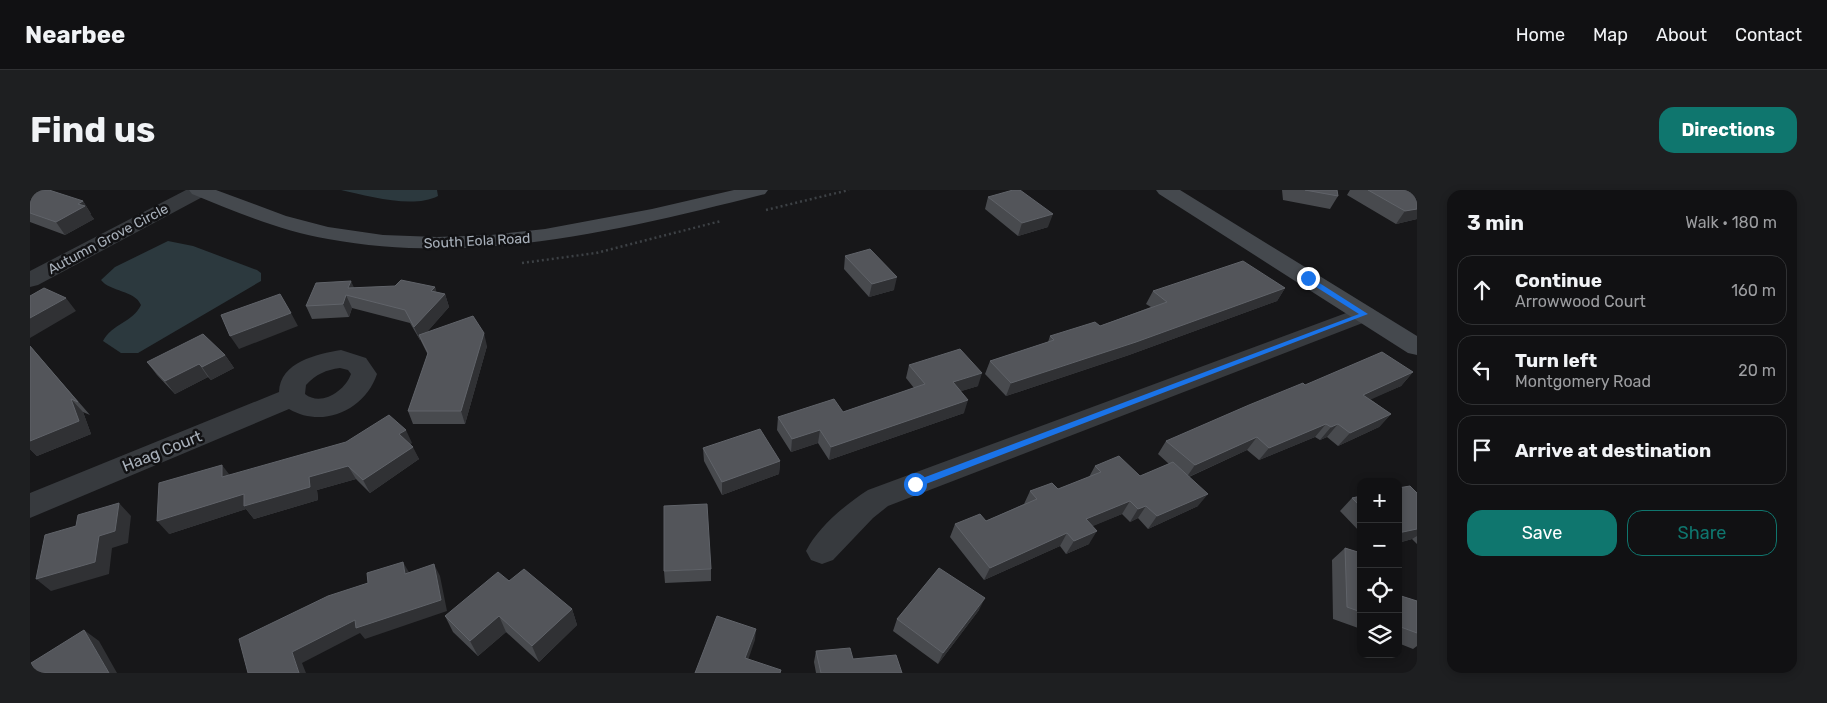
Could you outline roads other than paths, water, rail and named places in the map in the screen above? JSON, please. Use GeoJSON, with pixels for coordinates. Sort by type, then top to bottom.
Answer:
{"type":"FeatureCollection","features":[{"type":"Feature","properties":{"kind":"street","name":"South Eola Road"},"geometry":{"type":"LineString","coordinates":[[200,190],[300,226],[360,238],[420,244],[533,239],[570,234],[758,190]]}},
{"type":"Feature","properties":{"kind":"street","name":"Autumn Grove Circle"},"geometry":{"type":"LineString","coordinates":[[34,274],[200,190]]}},
{"type":"Feature","properties":{"kind":"street"},"geometry":{"type":"LineString","coordinates":[[1166,190],[1417,347]]}},
{"type":"Feature","properties":{"kind":"street"},"geometry":{"type":"LineString","coordinates":[[822,551],[862,509],[878,498],[1365,314]]}},
{"type":"Feature","properties":{"kind":"street","name":"Haag Court"},"geometry":{"type":"LineString","coordinates":[[30,506],[293,397]]}}]}
